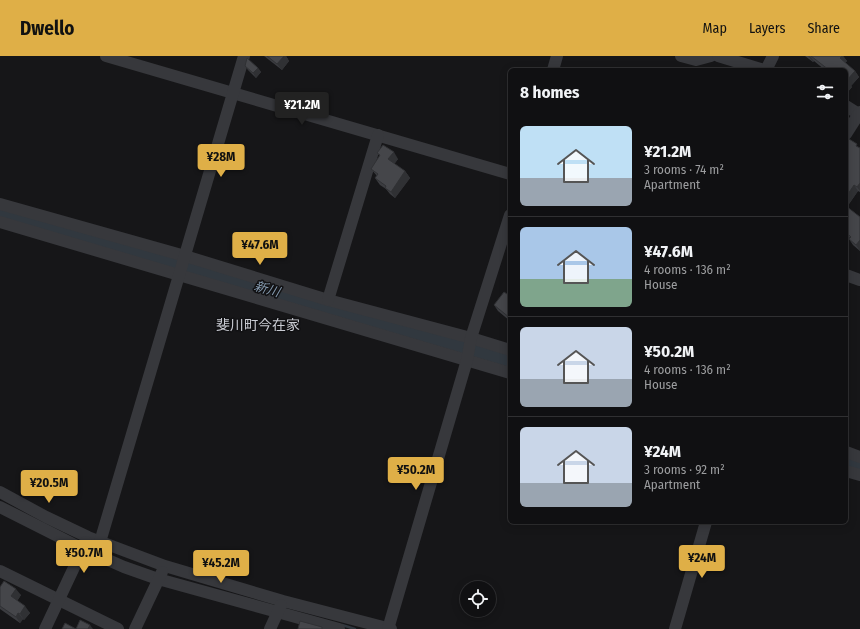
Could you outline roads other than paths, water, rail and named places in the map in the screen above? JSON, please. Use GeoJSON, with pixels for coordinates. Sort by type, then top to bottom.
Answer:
{"type":"FeatureCollection","features":[{"type":"Feature","properties":{"kind":"street"},"geometry":{"type":"LineString","coordinates":[[106,56],[508,173]]}},
{"type":"Feature","properties":{"kind":"street"},"geometry":{"type":"LineString","coordinates":[[100,542],[244,56]]}},
{"type":"Feature","properties":{"kind":"street"},"geometry":{"type":"LineString","coordinates":[[554,68],[557,56]]}},
{"type":"Feature","properties":{"kind":"street"},"geometry":{"type":"LineString","coordinates":[[681,56],[696,60],[711,56]]}},
{"type":"Feature","properties":{"kind":"street"},"geometry":{"type":"LineString","coordinates":[[718,56],[758,68]]}},
{"type":"Feature","properties":{"kind":"street"},"geometry":{"type":"LineString","coordinates":[[766,68],[773,56]]}},
{"type":"Feature","properties":{"kind":"street"},"geometry":{"type":"LineString","coordinates":[[848,107],[860,114],[848,131]]}},
{"type":"Feature","properties":{"kind":"street"},"geometry":{"type":"LineString","coordinates":[[328,300],[378,135]]}},
{"type":"Feature","properties":{"kind":"street"},"geometry":{"type":"LineString","coordinates":[[0,204],[185,256],[328,300],[508,349]]}},
{"type":"Feature","properties":{"kind":"street"},"geometry":{"type":"LineString","coordinates":[[0,507],[83,549],[124,567],[158,579],[389,629],[468,357],[471,338],[508,221]]}},
{"type":"Feature","properties":{"kind":"street"},"geometry":{"type":"LineString","coordinates":[[0,222],[180,272],[468,357],[508,372]]}},
{"type":"Feature","properties":{"kind":"street"},"geometry":{"type":"LineString","coordinates":[[848,276],[860,280]]}},
{"type":"Feature","properties":{"kind":"street"},"geometry":{"type":"LineString","coordinates":[[848,453],[860,457]]}},
{"type":"Feature","properties":{"kind":"street"},"geometry":{"type":"LineString","coordinates":[[848,472],[860,475]]}},
{"type":"Feature","properties":{"kind":"street"},"geometry":{"type":"LineString","coordinates":[[0,492],[100,542],[281,606],[339,629]]}},
{"type":"Feature","properties":{"kind":"street"},"geometry":{"type":"LineString","coordinates":[[674,629],[705,524]]}},
{"type":"Feature","properties":{"kind":"street"},"geometry":{"type":"LineString","coordinates":[[45,629],[88,537]]}},
{"type":"Feature","properties":{"kind":"street"},"geometry":{"type":"LineString","coordinates":[[134,629],[165,566]]}},
{"type":"Feature","properties":{"kind":"street"},"geometry":{"type":"LineString","coordinates":[[0,570],[118,629]]}},
{"type":"Feature","properties":{"kind":"street"},"geometry":{"type":"LineString","coordinates":[[270,629],[281,606]]}},
{"type":"Feature","properties":{"kind":"waterway","name":"新川"},"geometry":{"type":"LineString","coordinates":[[0,212],[179,264],[181,263],[508,359]]}},
{"type":"Feature","properties":{"kind":"waterway","name":"新川"},"geometry":{"type":"LineString","coordinates":[[848,460],[860,464]]}},
{"type":"Feature","properties":{"kind":"waterway"},"geometry":{"type":"LineString","coordinates":[[342,625],[355,629]]}},
{"type":"Feature","properties":{"kind":"district","name":"斐川町今在家"},"geometry":{"type":"Point","coordinates":[258,325]}}]}
